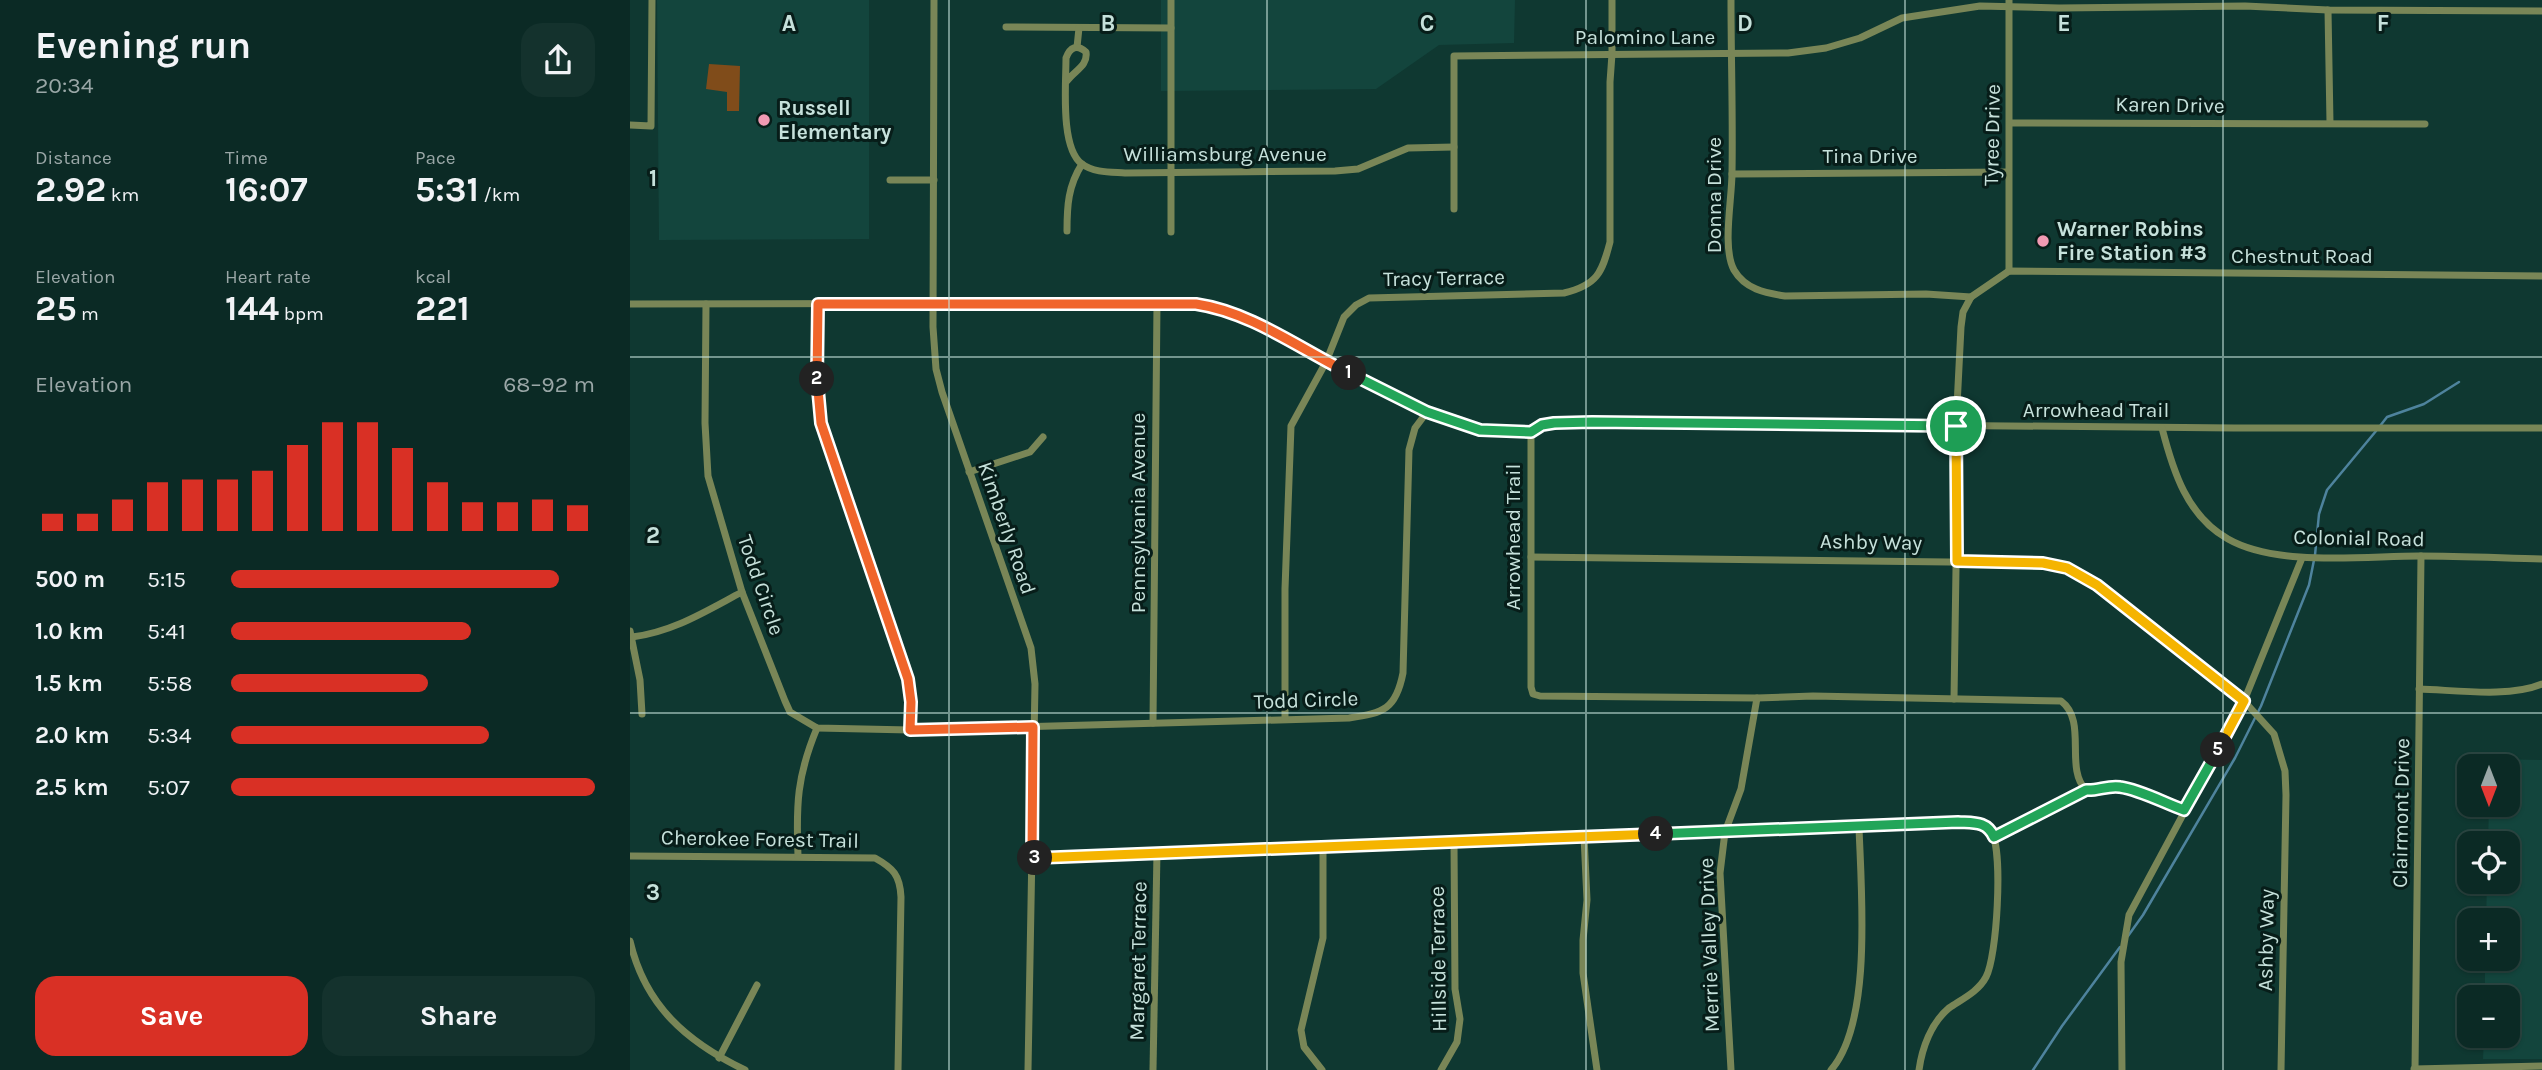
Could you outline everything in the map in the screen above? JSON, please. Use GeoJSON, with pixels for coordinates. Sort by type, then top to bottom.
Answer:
{"type":"FeatureCollection","features":[{"type":"Feature","properties":{"kind":"street"},"geometry":{"type":"LineString","coordinates":[[630,125],[651,126],[652,0]]}},
{"type":"Feature","properties":{"kind":"street","name":"Kimberly Road"},"geometry":{"type":"LineString","coordinates":[[934,0],[933,305],[936,369],[956,436],[1031,648],[1035,684],[1028,1070]]}},
{"type":"Feature","properties":{"kind":"street"},"geometry":{"type":"LineString","coordinates":[[1171,0],[1171,232]]}},
{"type":"Feature","properties":{"kind":"street","name":"Tracy Terrace"},"geometry":{"type":"LineString","coordinates":[[1285,719],[1285,589],[1291,426],[1326,362],[1344,317],[1356,304],[1369,298],[1564,293],[1579,289],[1595,280],[1605,264],[1610,242],[1609,82],[1612,0]]}},
{"type":"Feature","properties":{"kind":"street","name":"Donna Drive"},"geometry":{"type":"LineString","coordinates":[[1731,0],[1732,174],[1729,252],[1734,270],[1750,288],[1785,296],[1926,294],[1970,297]]}},
{"type":"Feature","properties":{"kind":"street","name":"Palomino Lane"},"geometry":{"type":"LineString","coordinates":[[1454,148],[1454,56],[1788,53],[1826,48],[1860,38],[1902,18],[1942,10],[2009,3],[2059,8],[2245,6],[2328,10],[2542,10]]}},
{"type":"Feature","properties":{"kind":"street","name":"Tyree Drive"},"geometry":{"type":"LineString","coordinates":[[2009,3],[2009,271]]}},
{"type":"Feature","properties":{"kind":"street"},"geometry":{"type":"LineString","coordinates":[[2328,10],[2330,123]]}},
{"type":"Feature","properties":{"kind":"street"},"geometry":{"type":"LineString","coordinates":[[1006,27],[1171,28]]}},
{"type":"Feature","properties":{"kind":"street"},"geometry":{"type":"LineString","coordinates":[[1077,47],[1079,28]]}},
{"type":"Feature","properties":{"kind":"street"},"geometry":{"type":"LineString","coordinates":[[1067,81],[1084,65],[1086,51],[1077,47],[1068,51],[1066,58],[1067,132],[1070,148],[1082,164],[1070,186],[1067,231]]}},
{"type":"Feature","properties":{"kind":"street","name":"Karen Drive"},"geometry":{"type":"LineString","coordinates":[[2010,123],[2425,124]]}},
{"type":"Feature","properties":{"kind":"street","name":"Williamsburg Avenue"},"geometry":{"type":"LineString","coordinates":[[1082,164],[1096,170],[1112,172],[1335,171],[1358,169],[1408,148],[1454,148]]}},
{"type":"Feature","properties":{"kind":"street"},"geometry":{"type":"LineString","coordinates":[[1454,148],[1454,208]]}},
{"type":"Feature","properties":{"kind":"street","name":"Tina Drive"},"geometry":{"type":"LineString","coordinates":[[1732,174],[2008,172]]}},
{"type":"Feature","properties":{"kind":"street"},"geometry":{"type":"LineString","coordinates":[[890,180],[934,180]]}},
{"type":"Feature","properties":{"kind":"street"},"geometry":{"type":"LineString","coordinates":[[1954,699],[1956,426],[1961,327],[1970,297],[2009,271]]}},
{"type":"Feature","properties":{"kind":"street","name":"Chestnut Road"},"geometry":{"type":"LineString","coordinates":[[2009,271],[2542,276]]}},
{"type":"Feature","properties":{"kind":"street"},"geometry":{"type":"LineString","coordinates":[[630,304],[1157,303],[1213,307],[1269,330],[1326,362],[1427,412],[1480,430],[1531,432]]}},
{"type":"Feature","properties":{"kind":"street","name":"Pennsylvania Avenue"},"geometry":{"type":"LineString","coordinates":[[1153,723],[1157,303]]}},
{"type":"Feature","properties":{"kind":"street","name":"Todd Circle"},"geometry":{"type":"LineString","coordinates":[[706,304],[705,423],[708,476],[742,592],[785,701],[790,712],[817,728],[910,730],[1033,727],[1349,718],[1374,714],[1391,705],[1399,692],[1405,637],[1406,482],[1409,450],[1415,428],[1427,412]]}},
{"type":"Feature","properties":{"kind":"street"},"geometry":{"type":"LineString","coordinates":[[818,304],[817,391],[821,423],[908,679],[910,730]]}},
{"type":"Feature","properties":{"kind":"street","name":"Arrowhead Trail"},"geometry":{"type":"LineString","coordinates":[[2086,790],[2078,777],[2073,716],[2061,701],[1533,694],[1531,432],[1542,425],[1554,423],[1592,422],[2162,428],[2542,428]]}},
{"type":"Feature","properties":{"kind":"street","name":"Colonial Road"},"geometry":{"type":"LineString","coordinates":[[2162,428],[2185,497],[2214,528],[2227,539],[2244,547],[2302,558],[2421,556],[2542,559]]}},
{"type":"Feature","properties":{"kind":"street"},"geometry":{"type":"LineString","coordinates":[[969,472],[1030,452],[1043,437]]}},
{"type":"Feature","properties":{"kind":"street","name":"Clairmont Drive"},"geometry":{"type":"LineString","coordinates":[[2414,1069],[2421,556]]}},
{"type":"Feature","properties":{"kind":"street","name":"Ashby Way"},"geometry":{"type":"LineString","coordinates":[[1531,557],[2043,563],[2067,568],[2097,585],[2244,701],[2274,734],[2285,771],[2281,1070]]}},
{"type":"Feature","properties":{"kind":"street"},"geometry":{"type":"LineString","coordinates":[[2122,1070],[2121,962],[2129,915],[2244,701],[2302,558]]}},
{"type":"Feature","properties":{"kind":"street"},"geometry":{"type":"LineString","coordinates":[[642,714],[640,680],[631,634],[654,635],[673,629],[742,592]]}},
{"type":"Feature","properties":{"kind":"street"},"geometry":{"type":"LineString","coordinates":[[2419,689],[2510,690],[2533,688],[2542,684]]}},
{"type":"Feature","properties":{"kind":"street","name":"Merrie Valley Drive"},"geometry":{"type":"LineString","coordinates":[[1731,1070],[1720,873],[1726,832],[1741,789],[1757,698]]}},
{"type":"Feature","properties":{"kind":"street"},"geometry":{"type":"LineString","coordinates":[[798,856],[796,810],[800,781],[807,752],[817,728]]}},
{"type":"Feature","properties":{"kind":"street"},"geometry":{"type":"LineString","coordinates":[[1994,837],[2086,790],[2120,787],[2184,810]]}},
{"type":"Feature","properties":{"kind":"street"},"geometry":{"type":"LineString","coordinates":[[1032,858],[1726,832],[1768,828],[1980,823],[1989,827],[1997,854],[1996,940],[1986,978],[1968,997],[1948,1009],[1931,1029],[1920,1059],[1919,1070]]}},
{"type":"Feature","properties":{"kind":"street"},"geometry":{"type":"LineString","coordinates":[[1831,1070],[1839,1061],[1850,1034],[1862,955],[1859,827]]}},
{"type":"Feature","properties":{"kind":"street"},"geometry":{"type":"LineString","coordinates":[[1584,836],[1587,900],[1583,973],[1597,1070]]}},
{"type":"Feature","properties":{"kind":"street","name":"Hillside Terrace"},"geometry":{"type":"LineString","coordinates":[[1441,1070],[1457,1042],[1460,1018],[1455,989],[1454,843]]}},
{"type":"Feature","properties":{"kind":"street"},"geometry":{"type":"LineString","coordinates":[[1322,1070],[1304,1047],[1301,1030],[1323,938],[1323,846]]}},
{"type":"Feature","properties":{"kind":"street","name":"Margaret Terrace"},"geometry":{"type":"LineString","coordinates":[[1153,1070],[1157,852]]}},
{"type":"Feature","properties":{"kind":"street","name":"Cherokee Forest Trail"},"geometry":{"type":"LineString","coordinates":[[630,856],[875,858],[890,866],[897,874],[901,897],[898,1070]]}},
{"type":"Feature","properties":{"kind":"street"},"geometry":{"type":"LineString","coordinates":[[630,941],[649,992],[666,1015],[704,1049],[745,1070]]}},
{"type":"Feature","properties":{"kind":"street"},"geometry":{"type":"LineString","coordinates":[[719,1058],[757,985]]}},
{"type":"Feature","properties":{"kind":"street"},"geometry":{"type":"LineString","coordinates":[[2414,1069],[2542,1066]]}},
{"type":"Feature","properties":{"kind":"shaded area","name":"Russell Elementary"},"geometry":{"type":"Polygon","coordinates":[[[657,0],[869,0],[869,239],[659,240],[657,0]]]}},
{"type":"Feature","properties":{"kind":"shaded area"},"geometry":{"type":"Polygon","coordinates":[[[1161,0],[1515,0],[1514,43],[1439,45],[1376,89],[1161,91],[1161,0]]]}},
{"type":"Feature","properties":{"kind":"shaded area"},"geometry":{"type":"Polygon","coordinates":[[[709,64],[740,66],[739,111],[727,111],[727,92],[706,89],[709,64]]]}},
{"type":"Feature","properties":{"kind":"shaded area"},"geometry":{"type":"Polygon","coordinates":[[[2520,760],[2542,760],[2542,1059],[2483,1059],[2483,1048],[2520,1048],[2520,985],[2485,985],[2485,971],[2520,971],[2520,908],[2486,908],[2487,894],[2520,894],[2520,831],[2488,831],[2489,817],[2520,817],[2520,760]]]}},
{"type":"Feature","properties":{"kind":"waterway"},"geometry":{"type":"LineString","coordinates":[[2380,426],[2387,417],[2424,404],[2459,382]]}},
{"type":"Feature","properties":{"kind":"waterway"},"geometry":{"type":"LineString","coordinates":[[2128,936],[2235,758],[2261,706],[2309,585],[2319,514],[2327,490],[2376,431]]}},
{"type":"Feature","properties":{"kind":"waterway"},"geometry":{"type":"LineString","coordinates":[[2033,1070],[2120,947]]}},
{"type":"Feature","properties":{"kind":"place","name":"Russell Elementary"},"geometry":{"type":"Point","coordinates":[764,120]}},
{"type":"Feature","properties":{"kind":"place","name":"Warner Robins Fire Station #3"},"geometry":{"type":"Point","coordinates":[2043,241]}},
{"type":"Feature","properties":{"kind":"route"},"geometry":{"type":"LineString","coordinates":[[1178,303],[1213,307],[1269,330],[1326,362],[1427,412],[1480,430],[1531,432],[1542,425],[1554,423],[1592,422],[1956,426],[1957,561],[2043,563],[2067,568],[2097,585],[2244,701],[2184,810],[2120,787],[2086,790],[1994,837],[1989,827],[1980,823],[1958,822],[1032,858],[1033,727],[910,730],[908,679],[821,423],[817,391],[818,304],[1178,303]]}}]}
